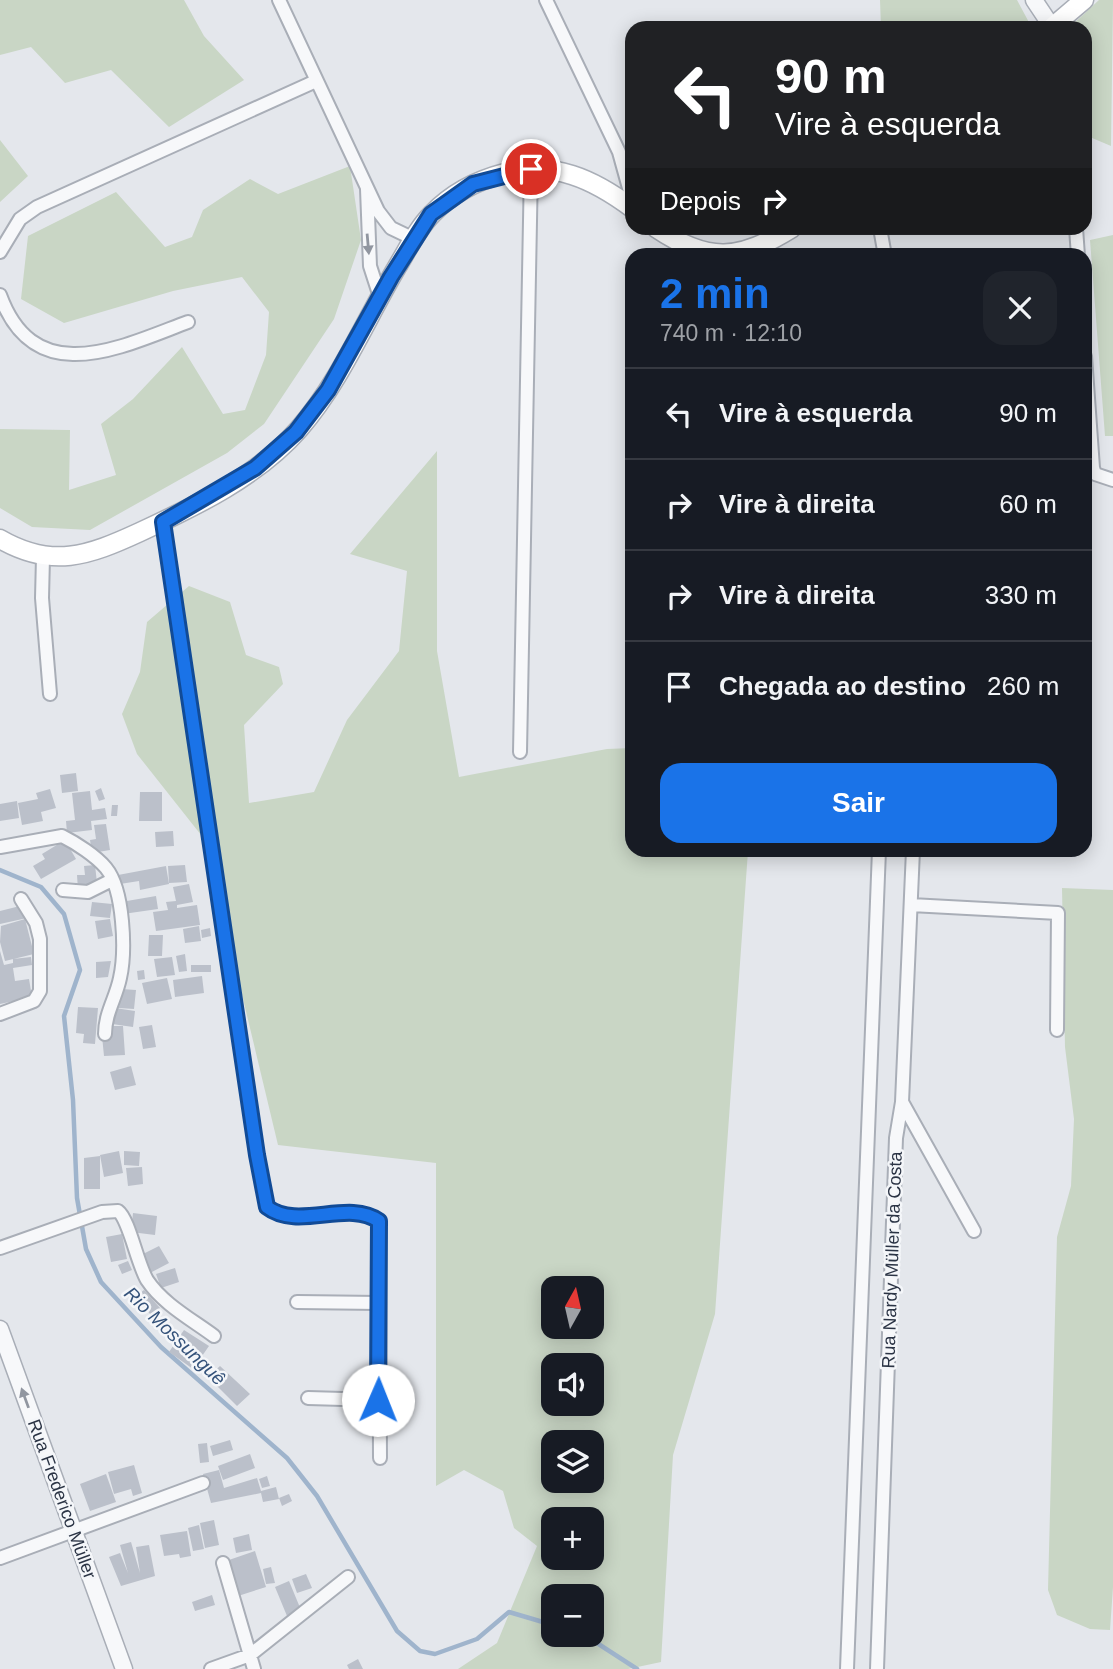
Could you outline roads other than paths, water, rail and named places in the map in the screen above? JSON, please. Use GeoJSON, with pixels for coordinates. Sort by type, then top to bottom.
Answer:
{"type":"FeatureCollection","features":[{"type":"Feature","properties":{"kind":"main road"},"geometry":{"type":"LineString","coordinates":[[1060,21],[1084,0]]}},
{"type":"Feature","properties":{"kind":"main road"},"geometry":{"type":"LineString","coordinates":[[0,539],[31,555],[43,557],[96,549],[163,522],[255,468],[296,432],[328,390],[431,214],[473,184],[531,169],[551,169],[586,178],[625,203]]}},
{"type":"Feature","properties":{"kind":"main road"},"geometry":{"type":"LineString","coordinates":[[667,235],[691,248]]}},
{"type":"Feature","properties":{"kind":"main road"},"geometry":{"type":"LineString","coordinates":[[754,248],[779,235]]}},
{"type":"Feature","properties":{"kind":"street"},"geometry":{"type":"LineString","coordinates":[[279,0],[366,189],[391,228],[414,239]]}},
{"type":"Feature","properties":{"kind":"street"},"geometry":{"type":"LineString","coordinates":[[546,0],[619,152],[625,174]]}},
{"type":"Feature","properties":{"kind":"street"},"geometry":{"type":"LineString","coordinates":[[1034,0],[1048,21]]}},
{"type":"Feature","properties":{"kind":"street"},"geometry":{"type":"LineString","coordinates":[[0,251],[20,219],[37,206],[316,81]]}},
{"type":"Feature","properties":{"kind":"street"},"geometry":{"type":"LineString","coordinates":[[520,752],[531,169]]}},
{"type":"Feature","properties":{"kind":"street"},"geometry":{"type":"LineString","coordinates":[[366,189],[369,256],[380,297]]}},
{"type":"Feature","properties":{"kind":"street"},"geometry":{"type":"LineString","coordinates":[[0,295],[6,311],[20,331],[52,351],[71,356],[107,352],[188,322]]}},
{"type":"Feature","properties":{"kind":"street"},"geometry":{"type":"LineString","coordinates":[[1092,454],[1095,474],[1113,480]]}},
{"type":"Feature","properties":{"kind":"street"},"geometry":{"type":"LineString","coordinates":[[163,522],[267,1207],[286,1216],[362,1215],[379,1221],[380,1458]]}},
{"type":"Feature","properties":{"kind":"street"},"geometry":{"type":"LineString","coordinates":[[43,557],[42,598],[50,694]]}},
{"type":"Feature","properties":{"kind":"street"},"geometry":{"type":"LineString","coordinates":[[0,847],[62,836],[106,868],[112,880],[121,919],[122,960],[120,980],[105,1019],[104,1034]]}},
{"type":"Feature","properties":{"kind":"street"},"geometry":{"type":"LineString","coordinates":[[848,1669],[879,857]]}},
{"type":"Feature","properties":{"kind":"street","name":"Rua Nardy Müller da Costa"},"geometry":{"type":"LineString","coordinates":[[877,1669],[896,1138],[902,1102],[913,857]]}},
{"type":"Feature","properties":{"kind":"street"},"geometry":{"type":"LineString","coordinates":[[63,890],[88,892],[112,880]]}},
{"type":"Feature","properties":{"kind":"street"},"geometry":{"type":"LineString","coordinates":[[0,1014],[34,1001],[40,991],[40,939],[36,923],[21,899]]}},
{"type":"Feature","properties":{"kind":"street"},"geometry":{"type":"LineString","coordinates":[[911,905],[1058,912],[1057,1030]]}},
{"type":"Feature","properties":{"kind":"street"},"geometry":{"type":"LineString","coordinates":[[902,1102],[974,1231]]}},
{"type":"Feature","properties":{"kind":"street"},"geometry":{"type":"LineString","coordinates":[[0,1248],[91,1215],[111,1211],[124,1215],[135,1254],[149,1283],[169,1304],[214,1336]]}},
{"type":"Feature","properties":{"kind":"street"},"geometry":{"type":"LineString","coordinates":[[297,1302],[379,1303]]}},
{"type":"Feature","properties":{"kind":"street","name":"Rua Frederico Müller"},"geometry":{"type":"LineString","coordinates":[[0,1329],[124,1669]]}},
{"type":"Feature","properties":{"kind":"street"},"geometry":{"type":"LineString","coordinates":[[308,1398],[378,1400]]}},
{"type":"Feature","properties":{"kind":"street"},"geometry":{"type":"LineString","coordinates":[[0,1558],[203,1483]]}},
{"type":"Feature","properties":{"kind":"street"},"geometry":{"type":"LineString","coordinates":[[223,1563],[254,1669]]}},
{"type":"Feature","properties":{"kind":"street"},"geometry":{"type":"LineString","coordinates":[[211,1669],[250,1655],[348,1577]]}},
{"type":"Feature","properties":{"kind":"waterway","name":"Rio Mossunguê"},"geometry":{"type":"LineString","coordinates":[[0,870],[41,887],[64,914],[80,970],[64,1016],[73,1100],[77,1198],[86,1249],[101,1282],[161,1347],[287,1458],[317,1496],[397,1631],[420,1651],[435,1654],[477,1639],[509,1612],[541,1621]]}},
{"type":"Feature","properties":{"kind":"waterway","name":"Rio Mossunguê"},"geometry":{"type":"LineString","coordinates":[[603,1647],[637,1669]]}}]}
